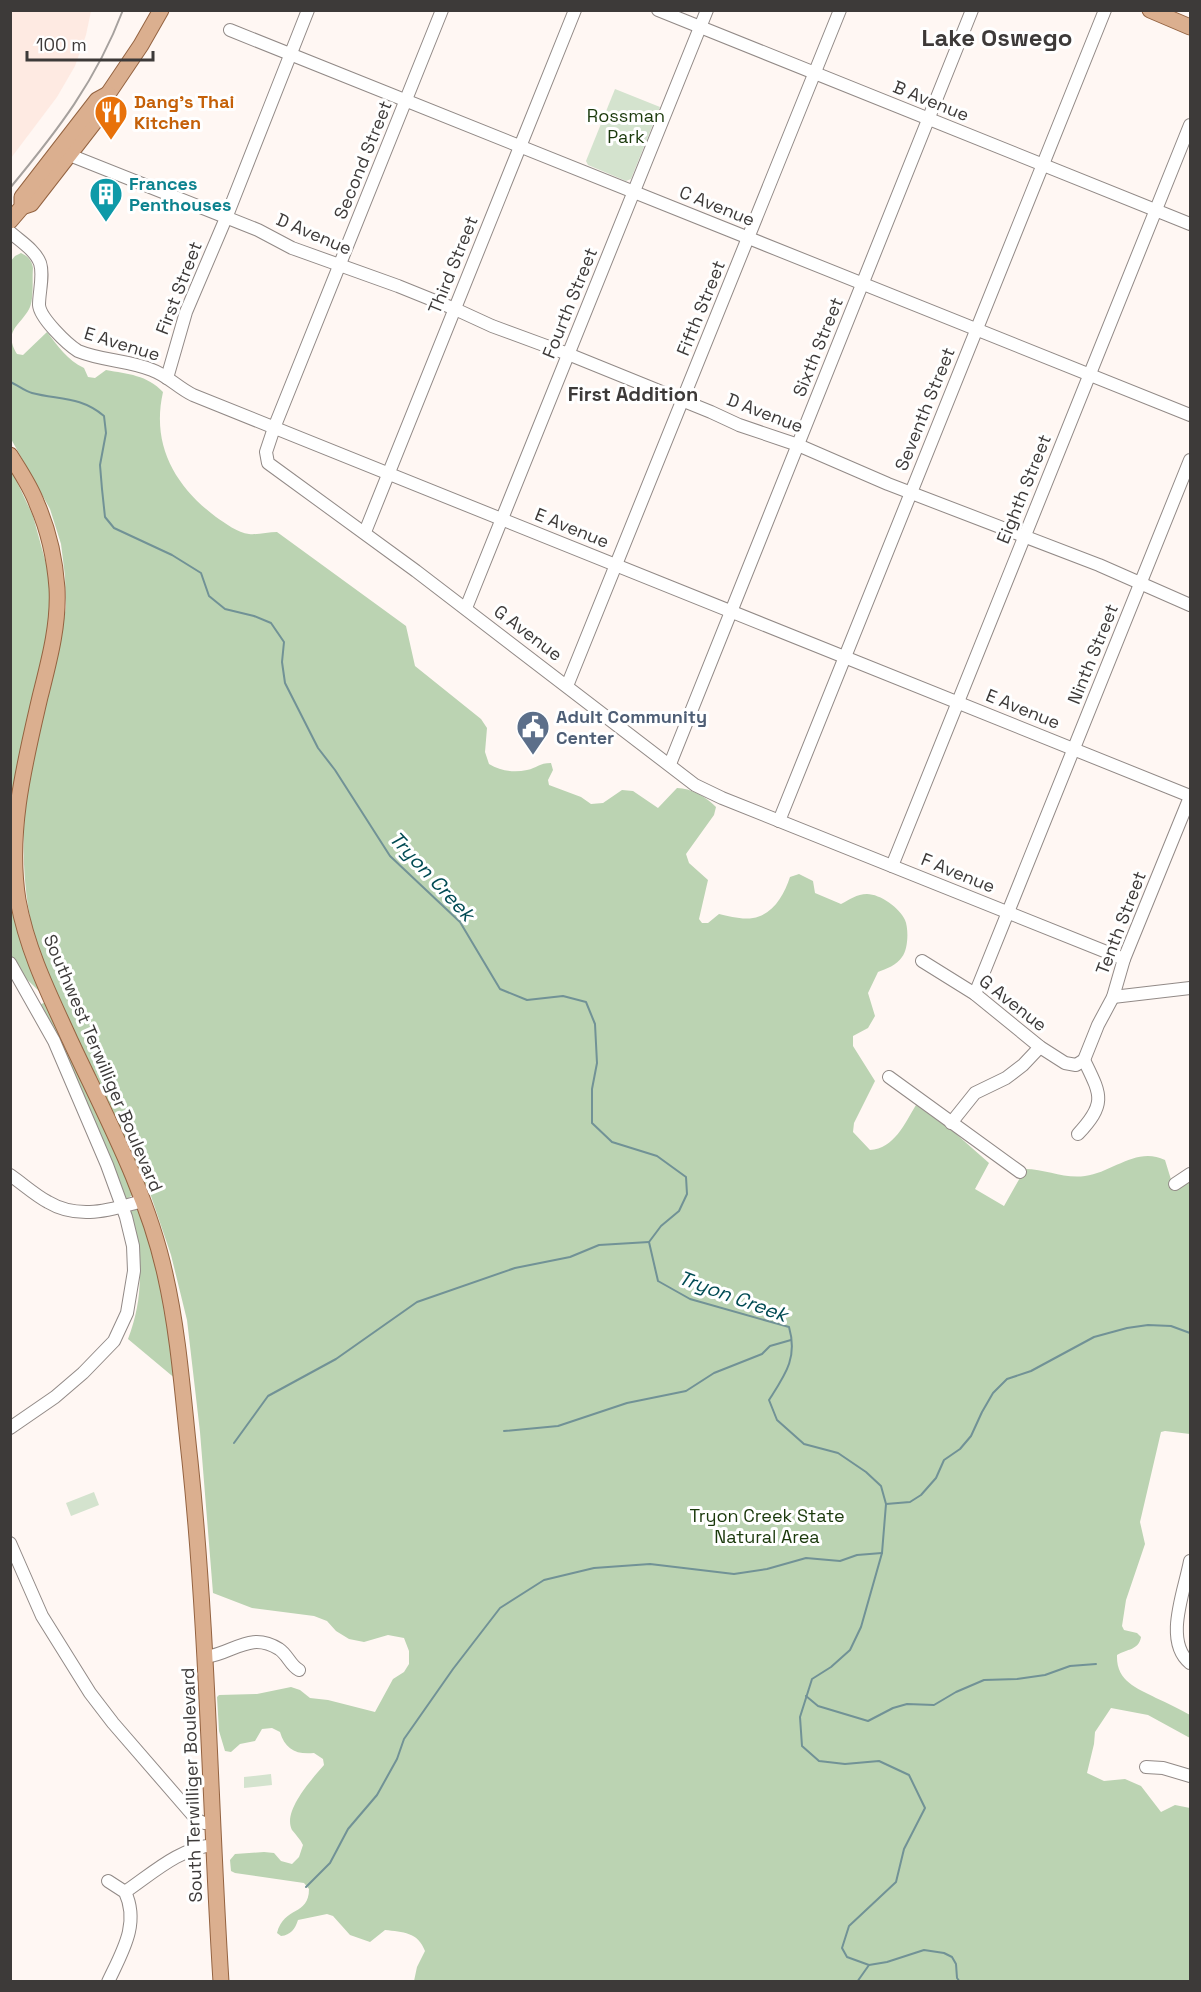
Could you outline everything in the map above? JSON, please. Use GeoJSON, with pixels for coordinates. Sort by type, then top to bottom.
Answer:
{"type":"FeatureCollection","features":[{"type":"Feature","properties":{"kind":"main road"},"geometry":{"type":"LineString","coordinates":[[10,221],[22,207],[31,204],[63,153],[107,106],[108,94],[161,10]]}},
{"type":"Feature","properties":{"kind":"main road"},"geometry":{"type":"LineString","coordinates":[[1150,10],[1191,27]]}},
{"type":"Feature","properties":{"kind":"main road","name":"Southwest Terwilliger Boulevard"},"geometry":{"type":"LineString","coordinates":[[10,455],[38,504],[52,557],[57,592],[54,638],[18,803],[15,847],[18,899],[28,943],[39,974],[123,1153],[164,1268],[183,1397],[201,1587]]}},
{"type":"Feature","properties":{"kind":"main road","name":"South Terwilliger Boulevard"},"geometry":{"type":"LineString","coordinates":[[201,1587],[221,1982]]}},
{"type":"Feature","properties":{"kind":"street","name":"First Street"},"geometry":{"type":"LineString","coordinates":[[167,378],[186,312],[226,218],[308,10]]}},
{"type":"Feature","properties":{"kind":"street","name":"Second Street"},"geometry":{"type":"LineString","coordinates":[[266,457],[274,428],[442,10]]}},
{"type":"Feature","properties":{"kind":"street","name":"Third Street"},"geometry":{"type":"LineString","coordinates":[[365,532],[575,10]]}},
{"type":"Feature","properties":{"kind":"street","name":"B Avenue"},"geometry":{"type":"LineString","coordinates":[[658,10],[1191,224]]}},
{"type":"Feature","properties":{"kind":"street","name":"Fourth Street"},"geometry":{"type":"LineString","coordinates":[[466,608],[707,10]]}},
{"type":"Feature","properties":{"kind":"street","name":"Fifth Street"},"geometry":{"type":"LineString","coordinates":[[567,686],[840,10]]}},
{"type":"Feature","properties":{"kind":"street","name":"Sixth Street"},"geometry":{"type":"LineString","coordinates":[[670,764],[972,10]]}},
{"type":"Feature","properties":{"kind":"street","name":"Seventh Street"},"geometry":{"type":"LineString","coordinates":[[779,821],[1105,10]]}},
{"type":"Feature","properties":{"kind":"street","name":"C Avenue"},"geometry":{"type":"LineString","coordinates":[[230,30],[1191,415]]}},
{"type":"Feature","properties":{"kind":"street","name":"Eighth Street"},"geometry":{"type":"LineString","coordinates":[[892,866],[1191,125]]}},
{"type":"Feature","properties":{"kind":"street","name":"D Avenue"},"geometry":{"type":"LineString","coordinates":[[63,153],[258,230],[292,248],[455,309],[739,425],[798,445],[911,493],[1024,536],[1191,605]]}},
{"type":"Feature","properties":{"kind":"street","name":"E Avenue"},"geometry":{"type":"LineString","coordinates":[[10,232],[32,251],[40,263],[41,312],[71,347],[89,355],[150,369],[193,395],[1191,796]]}},
{"type":"Feature","properties":{"kind":"street","name":"G Avenue"},"geometry":{"type":"LineString","coordinates":[[266,457],[269,465],[365,532],[704,790],[779,821]]}},
{"type":"Feature","properties":{"kind":"street","name":"Ninth Street"},"geometry":{"type":"LineString","coordinates":[[975,994],[1191,460]]}},
{"type":"Feature","properties":{"kind":"street","name":"Tenth Street"},"geometry":{"type":"LineString","coordinates":[[1084,1060],[1098,1025],[1113,998],[1124,959],[1191,796]]}},
{"type":"Feature","properties":{"kind":"street","name":"F Avenue"},"geometry":{"type":"LineString","coordinates":[[779,821],[1124,959]]}},
{"type":"Feature","properties":{"kind":"street","name":"G Avenue"},"geometry":{"type":"LineString","coordinates":[[922,961],[975,994],[1040,1047],[1069,1065],[1076,1065],[1084,1060]]}},
{"type":"Feature","properties":{"kind":"street"},"geometry":{"type":"LineString","coordinates":[[10,963],[54,1041],[123,1207],[133,1246],[134,1271],[127,1313],[114,1341],[83,1373],[55,1397],[10,1428]]}},
{"type":"Feature","properties":{"kind":"street"},"geometry":{"type":"LineString","coordinates":[[1113,998],[1191,988]]}},
{"type":"Feature","properties":{"kind":"street"},"geometry":{"type":"LineString","coordinates":[[951,1123],[975,1093],[1006,1078],[1023,1065],[1040,1047]]}},
{"type":"Feature","properties":{"kind":"street"},"geometry":{"type":"LineString","coordinates":[[1078,1134],[1094,1117],[1099,1098],[1098,1090],[1084,1060]]}},
{"type":"Feature","properties":{"kind":"street"},"geometry":{"type":"LineString","coordinates":[[889,1077],[1020,1172]]}},
{"type":"Feature","properties":{"kind":"street"},"geometry":{"type":"LineString","coordinates":[[1175,1184],[1191,1174]]}},
{"type":"Feature","properties":{"kind":"street"},"geometry":{"type":"LineString","coordinates":[[10,1175],[62,1209],[94,1212],[142,1201]]}},
{"type":"Feature","properties":{"kind":"street"},"geometry":{"type":"LineString","coordinates":[[10,1543],[42,1616],[97,1703],[197,1820],[213,1823]]}},
{"type":"Feature","properties":{"kind":"street"},"geometry":{"type":"LineString","coordinates":[[1190,1565],[1176,1634],[1180,1650],[1191,1663]]}},
{"type":"Feature","properties":{"kind":"street"},"geometry":{"type":"LineString","coordinates":[[206,1657],[226,1652],[243,1643],[270,1644],[283,1652],[293,1666],[299,1670]]}},
{"type":"Feature","properties":{"kind":"street"},"geometry":{"type":"LineString","coordinates":[[1146,1767],[1163,1768],[1191,1776]]}},
{"type":"Feature","properties":{"kind":"street"},"geometry":{"type":"LineString","coordinates":[[125,1892],[178,1856],[202,1846],[213,1845]]}},
{"type":"Feature","properties":{"kind":"street"},"geometry":{"type":"LineString","coordinates":[[108,1881],[125,1892],[131,1908],[131,1923],[108,1982]]}},
{"type":"Feature","properties":{"kind":"shaded area"},"geometry":{"type":"Polygon","coordinates":[[[11,10],[91,11],[86,35],[75,66],[57,97],[11,158],[11,10]]]}},
{"type":"Feature","properties":{"kind":"green space","name":"Rossman Park"},"geometry":{"type":"Polygon","coordinates":[[[615,89],[660,107],[631,179],[626,181],[588,165],[586,161],[615,89]]]}},
{"type":"Feature","properties":{"kind":"green space","name":"Tryon Creek State Natural Area"},"geometry":{"type":"Polygon","coordinates":[[[21,253],[29,259],[33,268],[30,307],[12,333],[13,346],[17,354],[23,355],[47,332],[68,357],[84,368],[88,377],[95,378],[106,370],[137,376],[157,386],[163,392],[160,430],[164,447],[178,478],[189,492],[216,517],[240,532],[252,534],[277,532],[406,626],[415,666],[481,719],[487,728],[485,752],[489,764],[503,770],[517,771],[551,763],[553,770],[548,780],[549,785],[581,797],[591,804],[603,803],[622,790],[633,791],[658,808],[677,788],[693,791],[708,800],[716,807],[714,815],[686,854],[689,863],[708,880],[699,919],[702,923],[708,923],[719,914],[736,918],[753,918],[766,913],[777,903],[790,877],[799,874],[813,881],[815,893],[841,904],[856,896],[867,894],[883,899],[899,911],[905,920],[907,929],[907,945],[904,954],[900,960],[878,972],[868,993],[875,1016],[868,1028],[853,1036],[853,1046],[875,1081],[854,1123],[853,1132],[870,1150],[878,1149],[892,1140],[916,1105],[955,1133],[989,1163],[975,1189],[1004,1206],[1025,1169],[1077,1177],[1095,1174],[1125,1161],[1145,1156],[1165,1160],[1173,1186],[1190,1181],[1190,1434],[1161,1432],[1140,1522],[1145,1544],[1126,1600],[1122,1626],[1124,1630],[1137,1633],[1141,1637],[1135,1647],[1117,1655],[1120,1671],[1129,1682],[1141,1691],[1190,1715],[1190,1738],[1148,1715],[1111,1708],[1095,1732],[1087,1773],[1104,1781],[1125,1779],[1141,1786],[1161,1812],[1175,1805],[1190,1808],[1190,1981],[414,1981],[417,1967],[425,1951],[414,1937],[385,1930],[370,1942],[350,1935],[333,1916],[327,1914],[298,1920],[292,1931],[281,1936],[277,1933],[280,1924],[290,1914],[301,1908],[308,1898],[309,1889],[304,1883],[231,1871],[230,1860],[235,1854],[274,1853],[281,1861],[292,1864],[299,1857],[303,1845],[292,1830],[291,1814],[300,1795],[324,1765],[323,1759],[314,1753],[292,1750],[285,1743],[280,1732],[272,1728],[262,1729],[255,1741],[240,1744],[231,1752],[225,1751],[219,1731],[217,1697],[219,1695],[257,1694],[291,1687],[300,1690],[310,1698],[328,1700],[375,1712],[393,1679],[404,1672],[409,1664],[409,1651],[404,1638],[388,1635],[364,1642],[349,1639],[336,1631],[327,1621],[314,1616],[252,1608],[213,1593],[200,1432],[187,1320],[171,1255],[151,1196],[45,973],[29,910],[24,867],[26,801],[34,752],[66,607],[61,544],[50,509],[11,439],[10,262],[21,253]]]}},
{"type":"Feature","properties":{"kind":"green space"},"geometry":{"type":"Polygon","coordinates":[[[11,469],[33,516],[50,578],[50,628],[11,833],[11,469]]]}},
{"type":"Feature","properties":{"kind":"green space"},"geometry":{"type":"Polygon","coordinates":[[[10,843],[40,992],[11,964],[10,843]]]}},
{"type":"Feature","properties":{"kind":"green space"},"geometry":{"type":"Polygon","coordinates":[[[46,1002],[134,1194],[124,1201],[39,1005],[46,1002]]]}},
{"type":"Feature","properties":{"kind":"green space"},"geometry":{"type":"Polygon","coordinates":[[[141,1210],[156,1252],[177,1380],[128,1339],[137,1306],[140,1276],[137,1244],[129,1212],[141,1210]]]}},
{"type":"Feature","properties":{"kind":"green space"},"geometry":{"type":"Polygon","coordinates":[[[94,1492],[99,1505],[71,1516],[66,1503],[94,1492]]]}},
{"type":"Feature","properties":{"kind":"green space"},"geometry":{"type":"Polygon","coordinates":[[[271,1774],[272,1785],[244,1788],[244,1777],[271,1774]]]}},
{"type":"Feature","properties":{"kind":"waterway","name":"Tryon Creek"},"geometry":{"type":"LineString","coordinates":[[10,382],[32,393],[78,402],[104,416],[106,433],[100,465],[105,517],[114,528],[172,555],[201,573],[209,596],[225,609],[271,623],[284,642],[282,662],[285,683],[318,748],[335,770],[390,856],[460,922],[500,989],[527,1000],[563,996],[586,1002],[595,1024],[597,1063],[592,1089],[592,1123],[612,1142],[657,1156],[686,1177],[687,1194],[679,1211],[661,1226],[649,1242],[658,1281],[690,1299],[789,1327],[791,1357],[785,1374],[769,1400],[777,1420],[804,1444],[838,1453],[866,1472],[881,1486],[886,1504],[882,1553],[861,1627],[850,1650],[831,1667],[812,1679],[800,1717],[802,1746],[819,1761],[845,1764],[879,1761],[909,1775],[925,1808],[904,1849],[896,1882],[849,1926],[842,1948],[847,1957],[869,1965],[887,1962],[924,1950],[944,1953],[952,1957],[956,1964],[957,1978],[960,1982]]}},
{"type":"Feature","properties":{"kind":"waterway"},"geometry":{"type":"LineString","coordinates":[[234,1443],[268,1396],[336,1359],[417,1302],[515,1268],[570,1257],[599,1245],[649,1242]]}},
{"type":"Feature","properties":{"kind":"waterway"},"geometry":{"type":"LineString","coordinates":[[886,1504],[910,1502],[921,1495],[936,1478],[944,1460],[960,1449],[971,1436],[993,1393],[1007,1379],[1031,1371],[1094,1337],[1127,1328],[1148,1325],[1171,1326],[1190,1333]]}},
{"type":"Feature","properties":{"kind":"waterway"},"geometry":{"type":"LineString","coordinates":[[504,1431],[558,1426],[627,1403],[686,1391],[714,1373],[762,1354],[770,1346],[791,1340]]}},
{"type":"Feature","properties":{"kind":"waterway"},"geometry":{"type":"LineString","coordinates":[[306,1887],[330,1863],[348,1829],[377,1795],[397,1759],[404,1739],[453,1669],[500,1608],[544,1580],[594,1568],[650,1564],[734,1574],[767,1569],[806,1558],[840,1561],[857,1555],[882,1553]]}},
{"type":"Feature","properties":{"kind":"waterway"},"geometry":{"type":"LineString","coordinates":[[806,1696],[818,1706],[868,1721],[893,1708],[907,1704],[934,1705],[984,1680],[1017,1679],[1045,1675],[1070,1666],[1096,1664]]}},
{"type":"Feature","properties":{"kind":"waterway"},"geometry":{"type":"LineString","coordinates":[[857,1982],[869,1965]]}},
{"type":"Feature","properties":{"kind":"railway"},"geometry":{"type":"LineString","coordinates":[[10,188],[60,125],[88,82],[101,60],[123,10]]}},
{"type":"Feature","properties":{"kind":"place","name":"Dang's Thai Kitchen"},"geometry":{"type":"Point","coordinates":[111,141]}},
{"type":"Feature","properties":{"kind":"place","name":"Frances Penthouses"},"geometry":{"type":"Point","coordinates":[106,223]}},
{"type":"Feature","properties":{"kind":"place","name":"Adult Community Center"},"geometry":{"type":"Point","coordinates":[533,756]}},
{"type":"Feature","properties":{"kind":"district","name":"Lake Oswego"},"geometry":{"type":"Point","coordinates":[997,38]}},
{"type":"Feature","properties":{"kind":"district","name":"First Addition"},"geometry":{"type":"Point","coordinates":[633,394]}}]}
